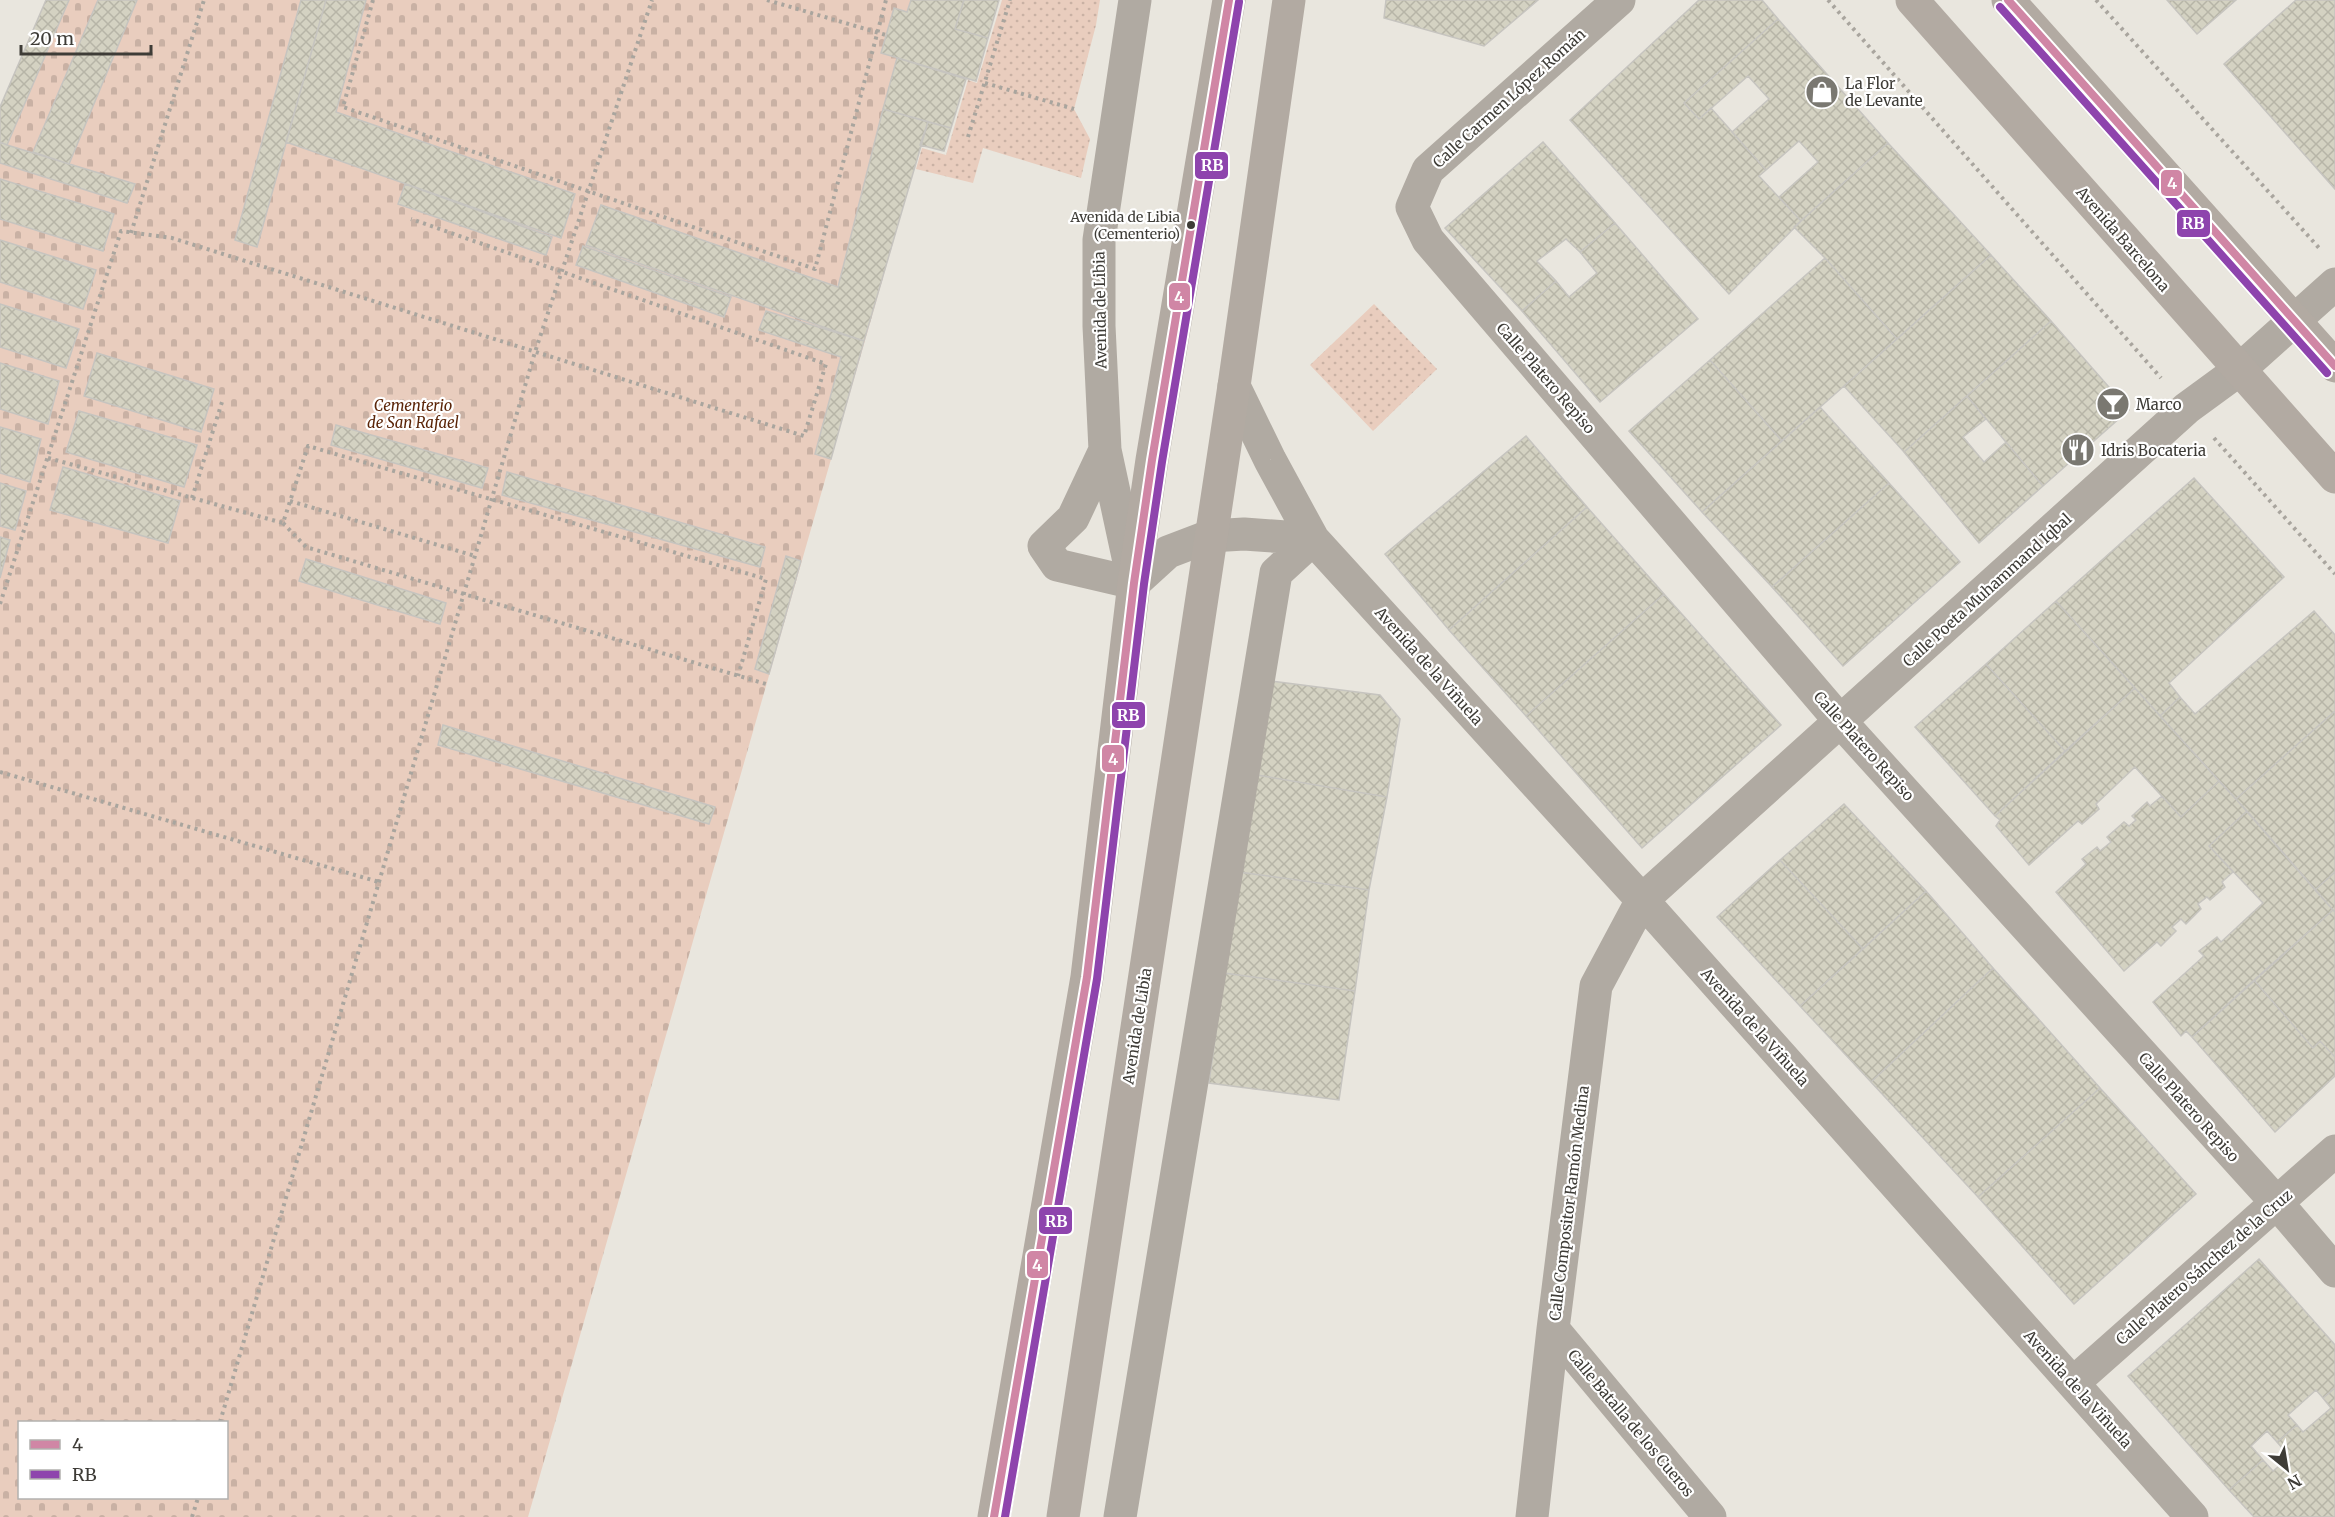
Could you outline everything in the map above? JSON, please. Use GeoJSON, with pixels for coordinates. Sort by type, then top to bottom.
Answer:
{"type":"FeatureCollection","features":[{"type":"Feature","properties":{"kind":"main road","name":"Avenida de Libia"},"geometry":{"type":"LineString","coordinates":[[994,1517],[1087,977],[1134,583],[1152,460],[1229,0]]}},
{"type":"Feature","properties":{"kind":"main road","name":"Avenida de Libia"},"geometry":{"type":"LineString","coordinates":[[1063,1517],[1234,386],[1289,0]]}},
{"type":"Feature","properties":{"kind":"main road","name":"Avenida Barcelona"},"geometry":{"type":"LineString","coordinates":[[1912,0],[2335,477]]}},
{"type":"Feature","properties":{"kind":"main road"},"geometry":{"type":"LineString","coordinates":[[2008,0],[2335,366]]}},
{"type":"Feature","properties":{"kind":"street","name":"Avenida de Libia"},"geometry":{"type":"LineString","coordinates":[[1134,583],[1105,450],[1099,326],[1099,240],[1135,0]]}},
{"type":"Feature","properties":{"kind":"street","name":"Calle Carmen López Román"},"geometry":{"type":"LineString","coordinates":[[1412,207],[1428,170],[1619,0]]}},
{"type":"Feature","properties":{"kind":"street","name":"Calle Platero Repiso"},"geometry":{"type":"LineString","coordinates":[[1412,207],[1428,240],[1841,722],[2335,1270]]}},
{"type":"Feature","properties":{"kind":"street","name":"Calle Poeta Muhammand Iqbal"},"geometry":{"type":"LineString","coordinates":[[1642,900],[2187,408],[2239,370],[2294,321],[2331,270]]}},
{"type":"Feature","properties":{"kind":"street","name":"Avenida de la Viñuela"},"geometry":{"type":"LineString","coordinates":[[1234,386],[1270,460],[1313,539],[1642,900],[2192,1517]]}},
{"type":"Feature","properties":{"kind":"street"},"geometry":{"type":"LineString","coordinates":[[1105,450],[1073,518],[1044,546],[1056,565],[1134,583],[1168,552],[1210,536],[1244,534],[1313,539]]}},
{"type":"Feature","properties":{"kind":"street"},"geometry":{"type":"LineString","coordinates":[[1120,1517],[1276,573],[1313,539]]}},
{"type":"Feature","properties":{"kind":"street","name":"Calle Compositor Ramón Medina"},"geometry":{"type":"LineString","coordinates":[[1532,1517],[1596,986],[1642,900]]}},
{"type":"Feature","properties":{"kind":"street","name":"Calle Platero Sánchez de la Cruz"},"geometry":{"type":"LineString","coordinates":[[2073,1383],[2335,1152]]}},
{"type":"Feature","properties":{"kind":"street","name":"Calle Batalla de los Cueros"},"geometry":{"type":"LineString","coordinates":[[1553,1329],[1710,1517]]}},
{"type":"Feature","properties":{"kind":"path"},"geometry":{"type":"LineString","coordinates":[[131,233],[204,0]]}},
{"type":"Feature","properties":{"kind":"path"},"geometry":{"type":"LineString","coordinates":[[373,0],[343,107],[815,269],[886,0]]}},
{"type":"Feature","properties":{"kind":"path"},"geometry":{"type":"LineString","coordinates":[[220,1421],[535,352],[652,0]]}},
{"type":"Feature","properties":{"kind":"path"},"geometry":{"type":"LineString","coordinates":[[767,0],[886,34]]}},
{"type":"Feature","properties":{"kind":"path"},"geometry":{"type":"LineString","coordinates":[[968,137],[1010,0]]}},
{"type":"Feature","properties":{"kind":"path"},"geometry":{"type":"LineString","coordinates":[[1828,0],[2335,574]]}},
{"type":"Feature","properties":{"kind":"path"},"geometry":{"type":"LineString","coordinates":[[2096,0],[2331,270]]}},
{"type":"Feature","properties":{"kind":"path"},"geometry":{"type":"LineString","coordinates":[[985,83],[1074,109]]}},
{"type":"Feature","properties":{"kind":"path"},"geometry":{"type":"LineString","coordinates":[[0,604],[122,231],[172,238],[804,436],[826,364],[411,219]]}},
{"type":"Feature","properties":{"kind":"path"},"geometry":{"type":"LineString","coordinates":[[192,498],[222,402]]}},
{"type":"Feature","properties":{"kind":"path"},"geometry":{"type":"LineString","coordinates":[[283,523],[308,446],[766,579],[738,676]]}},
{"type":"Feature","properties":{"kind":"path"},"geometry":{"type":"LineString","coordinates":[[48,458],[283,523],[306,547],[766,684]]}},
{"type":"Feature","properties":{"kind":"path"},"geometry":{"type":"LineString","coordinates":[[290,501],[475,556]]}},
{"type":"Feature","properties":{"kind":"path"},"geometry":{"type":"LineString","coordinates":[[0,772],[379,882]]}},
{"type":"Feature","properties":{"kind":"path"},"geometry":{"type":"LineString","coordinates":[[192,1517],[197,1499]]}},
{"type":"Feature","properties":{"kind":"green space","name":"Cementerio de San Rafael"},"geometry":{"type":"Polygon","coordinates":[[[46,0],[999,0],[976,81],[966,79],[944,151],[921,145],[528,1517],[0,1517],[0,107],[46,0]]]}},
{"type":"Feature","properties":{"kind":"green space"},"geometry":{"type":"Polygon","coordinates":[[[1002,0],[1100,0],[1096,25],[1074,109],[1090,139],[1081,178],[983,148],[973,183],[916,169],[922,148],[946,155],[968,80],[977,83],[1002,0]]]}},
{"type":"Feature","properties":{"kind":"green space"},"geometry":{"type":"Polygon","coordinates":[[[1374,304],[1437,369],[1373,431],[1310,365],[1374,304]]]}},
{"type":"Feature","properties":{"kind":"building"},"geometry":{"type":"Polygon","coordinates":[[[46,0],[69,0],[7,145],[0,142],[0,107],[46,0]]]}},
{"type":"Feature","properties":{"kind":"building"},"geometry":{"type":"Polygon","coordinates":[[[98,0],[137,0],[69,164],[33,152],[98,0]]]}},
{"type":"Feature","properties":{"kind":"building"},"geometry":{"type":"Polygon","coordinates":[[[301,0],[326,0],[257,247],[235,240],[301,0]]]}},
{"type":"Feature","properties":{"kind":"building"},"geometry":{"type":"Polygon","coordinates":[[[326,0],[366,0],[336,112],[575,194],[561,238],[286,142],[326,0]]]}},
{"type":"Feature","properties":{"kind":"building"},"geometry":{"type":"Polygon","coordinates":[[[911,0],[964,0],[955,29],[988,38],[976,81],[881,53],[894,8],[907,12],[911,0]]]}},
{"type":"Feature","properties":{"kind":"building"},"geometry":{"type":"Polygon","coordinates":[[[964,0],[999,0],[988,38],[955,29],[964,0]]]}},
{"type":"Feature","properties":{"kind":"building"},"geometry":{"type":"Polygon","coordinates":[[[1386,0],[1538,0],[1484,46],[1384,18],[1386,0]]]}},
{"type":"Feature","properties":{"kind":"building"},"geometry":{"type":"Polygon","coordinates":[[[1699,0],[1762,0],[1778,19],[1684,103],[1699,119],[1711,108],[1766,170],[1759,176],[1801,221],[1729,294],[1570,120],[1699,0]]]}},
{"type":"Feature","properties":{"kind":"building"},"geometry":{"type":"Polygon","coordinates":[[[2167,0],[2236,0],[2197,34],[2167,0]]]}},
{"type":"Feature","properties":{"kind":"building"},"geometry":{"type":"Polygon","coordinates":[[[2296,0],[2335,0],[2335,189],[2224,64],[2296,0]]]}},
{"type":"Feature","properties":{"kind":"building"},"geometry":{"type":"Polygon","coordinates":[[[1778,19],[1888,143],[1801,221],[1779,197],[1818,162],[1799,141],[1766,170],[1732,132],[1769,99],[1748,76],[1699,119],[1684,103],[1778,19]]]}},
{"type":"Feature","properties":{"kind":"building"},"geometry":{"type":"Polygon","coordinates":[[[897,58],[966,79],[951,128],[883,109],[897,58]]]}},
{"type":"Feature","properties":{"kind":"building"},"geometry":{"type":"Polygon","coordinates":[[[883,109],[928,122],[864,341],[586,245],[601,205],[838,287],[883,109]]]}},
{"type":"Feature","properties":{"kind":"building"},"geometry":{"type":"Polygon","coordinates":[[[928,122],[951,128],[944,151],[920,145],[928,122]]]}},
{"type":"Feature","properties":{"kind":"building"},"geometry":{"type":"Polygon","coordinates":[[[0,142],[135,184],[127,203],[0,163],[0,142]]]}},
{"type":"Feature","properties":{"kind":"building"},"geometry":{"type":"Polygon","coordinates":[[[1543,142],[1615,223],[1580,252],[1566,239],[1537,261],[1556,281],[1522,311],[1445,228],[1543,142]]]}},
{"type":"Feature","properties":{"kind":"building"},"geometry":{"type":"Polygon","coordinates":[[[1888,143],[1991,255],[1897,339],[1825,258],[1794,227],[1888,143]]]}},
{"type":"Feature","properties":{"kind":"building"},"geometry":{"type":"Polygon","coordinates":[[[0,179],[114,214],[103,251],[0,219],[0,179]]]}},
{"type":"Feature","properties":{"kind":"building"},"geometry":{"type":"Polygon","coordinates":[[[405,184],[552,237],[546,255],[398,204],[405,184]]]}},
{"type":"Feature","properties":{"kind":"building"},"geometry":{"type":"Polygon","coordinates":[[[1615,223],[1698,319],[1600,402],[1522,311],[1556,281],[1569,297],[1597,273],[1580,252],[1615,223]]]}},
{"type":"Feature","properties":{"kind":"building"},"geometry":{"type":"Polygon","coordinates":[[[0,240],[96,270],[83,309],[0,282],[0,240]]]}},
{"type":"Feature","properties":{"kind":"building"},"geometry":{"type":"Polygon","coordinates":[[[583,246],[731,297],[724,317],[576,265],[583,246]]]}},
{"type":"Feature","properties":{"kind":"building"},"geometry":{"type":"Polygon","coordinates":[[[1991,255],[2051,321],[1904,452],[1844,386],[1991,255]]]}},
{"type":"Feature","properties":{"kind":"building"},"geometry":{"type":"Polygon","coordinates":[[[1825,258],[1897,339],[1782,441],[1710,360],[1825,258]]]}},
{"type":"Feature","properties":{"kind":"building"},"geometry":{"type":"Polygon","coordinates":[[[0,304],[79,329],[66,368],[0,347],[0,304]]]}},
{"type":"Feature","properties":{"kind":"building"},"geometry":{"type":"Polygon","coordinates":[[[766,311],[864,341],[831,459],[815,454],[841,357],[759,330],[766,311]]]}},
{"type":"Feature","properties":{"kind":"building"},"geometry":{"type":"Polygon","coordinates":[[[2051,321],[2129,410],[2043,486],[1967,396],[2051,321]]]}},
{"type":"Feature","properties":{"kind":"building"},"geometry":{"type":"Polygon","coordinates":[[[97,353],[214,389],[201,432],[84,396],[97,353]]]}},
{"type":"Feature","properties":{"kind":"building"},"geometry":{"type":"Polygon","coordinates":[[[1710,360],[1782,441],[1702,512],[1629,431],[1710,360]]]}},
{"type":"Feature","properties":{"kind":"building"},"geometry":{"type":"Polygon","coordinates":[[[0,363],[59,381],[48,424],[0,409],[0,363]]]}},
{"type":"Feature","properties":{"kind":"building"},"geometry":{"type":"Polygon","coordinates":[[[1967,396],[1986,419],[1963,437],[1984,462],[2006,442],[2043,486],[1979,543],[1904,452],[1967,396]]]}},
{"type":"Feature","properties":{"kind":"building"},"geometry":{"type":"Polygon","coordinates":[[[1820,407],[1889,483],[1772,587],[1702,512],[1820,407]]]}},
{"type":"Feature","properties":{"kind":"building"},"geometry":{"type":"Polygon","coordinates":[[[79,411],[197,445],[184,487],[66,452],[79,411]]]}},
{"type":"Feature","properties":{"kind":"building"},"geometry":{"type":"Polygon","coordinates":[[[336,425],[488,468],[482,488],[331,445],[336,425]]]}},
{"type":"Feature","properties":{"kind":"building"},"geometry":{"type":"Polygon","coordinates":[[[0,427],[41,439],[30,482],[0,473],[0,427]]]}},
{"type":"Feature","properties":{"kind":"building"},"geometry":{"type":"Polygon","coordinates":[[[1526,436],[1587,507],[1449,630],[1385,554],[1526,436]]]}},
{"type":"Feature","properties":{"kind":"building"},"geometry":{"type":"Polygon","coordinates":[[[63,467],[180,501],[168,543],[50,510],[63,467]]]}},
{"type":"Feature","properties":{"kind":"building"},"geometry":{"type":"Polygon","coordinates":[[[507,472],[765,547],[760,567],[502,495],[507,472]]]}},
{"type":"Feature","properties":{"kind":"building"},"geometry":{"type":"Polygon","coordinates":[[[2194,478],[2284,577],[2169,683],[2180,697],[2160,716],[2056,601],[2194,478]]]}},
{"type":"Feature","properties":{"kind":"building"},"geometry":{"type":"Polygon","coordinates":[[[0,483],[26,491],[15,530],[0,526],[0,483]]]}},
{"type":"Feature","properties":{"kind":"building"},"geometry":{"type":"Polygon","coordinates":[[[1889,483],[1960,562],[1843,666],[1772,587],[1889,483]]]}},
{"type":"Feature","properties":{"kind":"building"},"geometry":{"type":"Polygon","coordinates":[[[1587,507],[1664,594],[1526,716],[1449,630],[1587,507]]]}},
{"type":"Feature","properties":{"kind":"building"},"geometry":{"type":"Polygon","coordinates":[[[0,537],[10,540],[0,578],[0,537]]]}},
{"type":"Feature","properties":{"kind":"building"},"geometry":{"type":"Polygon","coordinates":[[[786,556],[801,561],[769,674],[755,669],[786,556]]]}},
{"type":"Feature","properties":{"kind":"building"},"geometry":{"type":"Polygon","coordinates":[[[306,559],[446,603],[440,624],[299,581],[306,559]]]}},
{"type":"Feature","properties":{"kind":"building"},"geometry":{"type":"Polygon","coordinates":[[[1664,594],[1781,725],[1642,848],[1526,716],[1664,594]]]}},
{"type":"Feature","properties":{"kind":"building"},"geometry":{"type":"Polygon","coordinates":[[[2056,601],[2135,688],[2065,751],[1986,664],[2056,601]]]}},
{"type":"Feature","properties":{"kind":"building"},"geometry":{"type":"Polygon","coordinates":[[[2314,611],[2335,635],[2335,711],[2236,799],[2160,716],[2180,697],[2195,714],[2314,611]]]}},
{"type":"Feature","properties":{"kind":"building"},"geometry":{"type":"Polygon","coordinates":[[[1986,664],[2065,751],[1995,816],[1915,727],[1986,664]]]}},
{"type":"Feature","properties":{"kind":"building"},"geometry":{"type":"Polygon","coordinates":[[[1271,681],[1380,695],[1400,719],[1387,797],[1257,775],[1271,681]]]}},
{"type":"Feature","properties":{"kind":"building"},"geometry":{"type":"Polygon","coordinates":[[[2135,688],[2219,781],[2181,817],[2135,767],[2096,804],[2099,809],[2082,824],[2078,821],[2029,865],[1996,826],[2000,820],[1995,816],[2135,688]]]}},
{"type":"Feature","properties":{"kind":"building"},"geometry":{"type":"Polygon","coordinates":[[[2335,711],[2335,872],[2315,890],[2236,799],[2335,711]]]}},
{"type":"Feature","properties":{"kind":"building"},"geometry":{"type":"Polygon","coordinates":[[[443,725],[715,807],[709,824],[438,745],[443,725]]]}},
{"type":"Feature","properties":{"kind":"building"},"geometry":{"type":"Polygon","coordinates":[[[1257,775],[1387,797],[1369,890],[1239,872],[1257,775]]]}},
{"type":"Feature","properties":{"kind":"building"},"geometry":{"type":"Polygon","coordinates":[[[2219,781],[2247,811],[2209,846],[2233,872],[2222,882],[2225,887],[2210,900],[2207,897],[2198,904],[2201,909],[2186,924],[2181,919],[2172,927],[2176,931],[2161,946],[2157,942],[2124,971],[2056,892],[2086,864],[2082,859],[2097,847],[2100,851],[2111,842],[2107,837],[2124,822],[2129,826],[2136,820],[2132,816],[2147,802],[2150,806],[2162,796],[2181,817],[2219,781]]]}},
{"type":"Feature","properties":{"kind":"building"},"geometry":{"type":"Polygon","coordinates":[[[1844,804],[1926,891],[1863,949],[1780,860],[1844,804]]]}},
{"type":"Feature","properties":{"kind":"building"},"geometry":{"type":"Polygon","coordinates":[[[2247,811],[2333,910],[2192,1037],[2186,1031],[2181,1036],[2153,1002],[2204,956],[2199,951],[2217,937],[2221,942],[2263,903],[2209,846],[2247,811]]]}},
{"type":"Feature","properties":{"kind":"building"},"geometry":{"type":"Polygon","coordinates":[[[1780,860],[1863,949],[1800,1006],[1717,917],[1780,860]]]}},
{"type":"Feature","properties":{"kind":"building"},"geometry":{"type":"Polygon","coordinates":[[[1239,872],[1369,890],[1355,991],[1224,973],[1239,872]]]}},
{"type":"Feature","properties":{"kind":"building"},"geometry":{"type":"Polygon","coordinates":[[[2335,872],[2335,912],[2315,890],[2335,872]]]}},
{"type":"Feature","properties":{"kind":"building"},"geometry":{"type":"Polygon","coordinates":[[[1926,891],[1993,968],[1871,1082],[1800,1006],[1926,891]]]}},
{"type":"Feature","properties":{"kind":"building"},"geometry":{"type":"Polygon","coordinates":[[[2333,910],[2335,912],[2335,1057],[2320,1041],[2313,1048],[2254,980],[2333,910]]]}},
{"type":"Feature","properties":{"kind":"building"},"geometry":{"type":"Polygon","coordinates":[[[1993,968],[2100,1088],[1978,1197],[1871,1082],[1993,968]]]}},
{"type":"Feature","properties":{"kind":"building"},"geometry":{"type":"Polygon","coordinates":[[[1224,973],[1355,991],[1339,1100],[1209,1083],[1224,973]]]}},
{"type":"Feature","properties":{"kind":"building"},"geometry":{"type":"Polygon","coordinates":[[[2254,980],[2313,1048],[2320,1041],[2335,1057],[2335,1076],[2275,1132],[2192,1037],[2254,980]]]}},
{"type":"Feature","properties":{"kind":"building"},"geometry":{"type":"Polygon","coordinates":[[[2100,1088],[2196,1194],[2074,1304],[1978,1197],[2100,1088]]]}},
{"type":"Feature","properties":{"kind":"building"},"geometry":{"type":"Polygon","coordinates":[[[2259,1259],[2335,1345],[2335,1388],[2323,1398],[2316,1390],[2288,1415],[2297,1425],[2277,1442],[2267,1431],[2251,1446],[2263,1460],[2229,1490],[2128,1376],[2259,1259]]]}},
{"type":"Feature","properties":{"kind":"building"},"geometry":{"type":"Polygon","coordinates":[[[2335,1388],[2335,1517],[2254,1517],[2229,1490],[2263,1460],[2273,1471],[2290,1457],[2277,1442],[2297,1425],[2303,1432],[2331,1408],[2323,1398],[2335,1388]]]}},
{"type":"Feature","properties":{"kind":"transit line","name":"4"},"geometry":{"type":"LineString","coordinates":[[994,1517],[1087,977],[1134,583],[1152,460],[1229,0]]}},
{"type":"Feature","properties":{"kind":"transit line","name":"4"},"geometry":{"type":"LineString","coordinates":[[2008,0],[2335,366]]}},
{"type":"Feature","properties":{"kind":"transit line","name":"RB"},"geometry":{"type":"LineString","coordinates":[[1005,1517],[1097,979],[1144,584],[1162,462],[1239,2]]}},
{"type":"Feature","properties":{"kind":"transit line","name":"RB"},"geometry":{"type":"LineString","coordinates":[[2000,7],[2327,373]]}},
{"type":"Feature","properties":{"kind":"place","name":"La Flor de Levante"},"geometry":{"type":"Point","coordinates":[1822,92]}},
{"type":"Feature","properties":{"kind":"place","name":"Avenida de Libia (Cementerio)"},"geometry":{"type":"Point","coordinates":[1191,225]}},
{"type":"Feature","properties":{"kind":"place","name":"Marco"},"geometry":{"type":"Point","coordinates":[2113,404]}},
{"type":"Feature","properties":{"kind":"place","name":"Idris Bocateria"},"geometry":{"type":"Point","coordinates":[2078,450]}}]}
